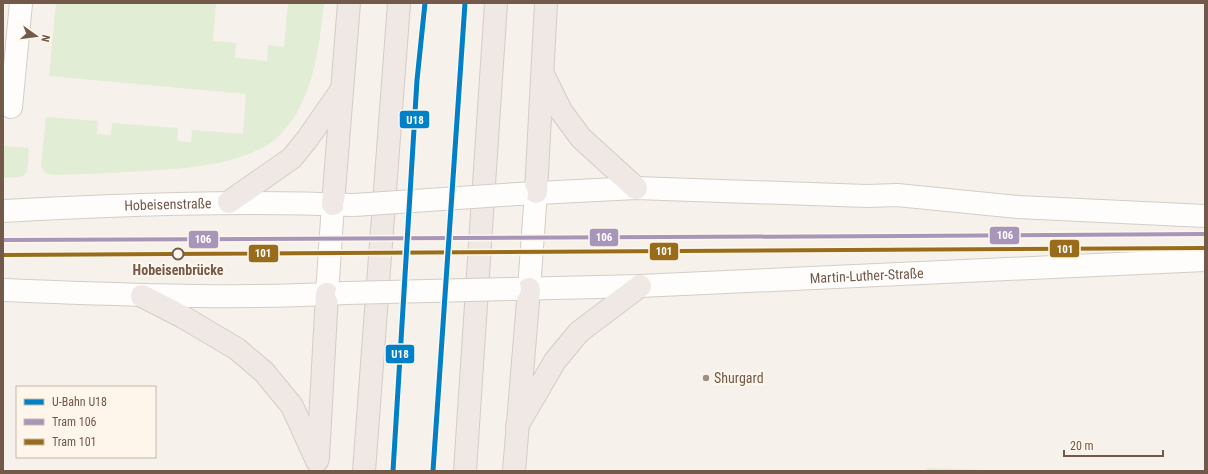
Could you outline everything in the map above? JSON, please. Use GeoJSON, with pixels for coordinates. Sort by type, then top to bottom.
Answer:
{"type":"FeatureCollection","features":[{"type":"Feature","properties":{"kind":"highway"},"geometry":{"type":"LineString","coordinates":[[343,205],[342,88],[349,3]]}},
{"type":"Feature","properties":{"kind":"highway"},"geometry":{"type":"LineString","coordinates":[[364,471],[399,3]]}},
{"type":"Feature","properties":{"kind":"highway"},"geometry":{"type":"LineString","coordinates":[[465,471],[496,3]]}},
{"type":"Feature","properties":{"kind":"highway"},"geometry":{"type":"LineString","coordinates":[[526,193],[542,74],[546,3]]}},
{"type":"Feature","properties":{"kind":"highway"},"geometry":{"type":"LineString","coordinates":[[542,74],[561,112],[581,138],[636,188]]}},
{"type":"Feature","properties":{"kind":"highway"},"geometry":{"type":"LineString","coordinates":[[229,202],[292,158],[308,138],[342,88]]}},
{"type":"Feature","properties":{"kind":"highway"},"geometry":{"type":"LineString","coordinates":[[518,426],[555,361],[579,332],[640,286]]}},
{"type":"Feature","properties":{"kind":"highway"},"geometry":{"type":"LineString","coordinates":[[514,471],[518,426],[520,289]]}},
{"type":"Feature","properties":{"kind":"highway"},"geometry":{"type":"LineString","coordinates":[[317,466],[337,293]]}},
{"type":"Feature","properties":{"kind":"highway"},"geometry":{"type":"LineString","coordinates":[[142,296],[183,317],[237,349],[264,372],[292,406],[317,466]]}},
{"type":"Feature","properties":{"kind":"main road"},"geometry":{"type":"LineString","coordinates":[[11,107],[21,3]]}},
{"type":"Feature","properties":{"kind":"main road"},"geometry":{"type":"LineString","coordinates":[[3,290],[142,296],[269,297],[337,293],[343,205],[526,193],[636,188],[867,196],[896,195],[1018,207],[1205,216]]}},
{"type":"Feature","properties":{"kind":"main road"},"geometry":{"type":"LineString","coordinates":[[520,289],[526,193]]}},
{"type":"Feature","properties":{"kind":"main road","name":"Hobeisenstraße"},"geometry":{"type":"LineString","coordinates":[[3,211],[229,202],[343,205]]}},
{"type":"Feature","properties":{"kind":"main road","name":"Martin-Luther-Straße"},"geometry":{"type":"LineString","coordinates":[[337,293],[640,286],[1205,260]]}},
{"type":"Feature","properties":{"kind":"green space"},"geometry":{"type":"Polygon","coordinates":[[[56,3],[216,3],[213,41],[236,43],[235,58],[267,61],[268,45],[284,47],[288,3],[324,3],[316,58],[310,84],[305,97],[291,122],[279,136],[268,145],[240,157],[201,166],[146,171],[52,175],[45,173],[41,166],[46,117],[98,121],[97,134],[111,135],[112,123],[178,128],[177,141],[191,142],[192,130],[243,134],[246,94],[49,76],[56,3]]]}},
{"type":"Feature","properties":{"kind":"green space"},"geometry":{"type":"Polygon","coordinates":[[[3,146],[29,148],[28,168],[24,175],[20,177],[3,178],[3,146]]]}},
{"type":"Feature","properties":{"kind":"green space"},"geometry":{"type":"Polygon","coordinates":[[[927,468],[988,470],[988,471],[927,471],[927,468]]]}},
{"type":"Feature","properties":{"kind":"metro line","name":"U18"},"geometry":{"type":"LineString","coordinates":[[393,471],[417,80],[425,3]]}},
{"type":"Feature","properties":{"kind":"metro line","name":"U18"},"geometry":{"type":"LineString","coordinates":[[433,471],[465,3]]}},
{"type":"Feature","properties":{"kind":"tram line","name":"106"},"geometry":{"type":"LineString","coordinates":[[3,240],[1205,234]]}},
{"type":"Feature","properties":{"kind":"tram line","name":"101"},"geometry":{"type":"LineString","coordinates":[[3,255],[1205,248]]}},
{"type":"Feature","properties":{"kind":"place","name":"Hobeisenbrücke"},"geometry":{"type":"Point","coordinates":[178,254]}},
{"type":"Feature","properties":{"kind":"place","name":"Shurgard"},"geometry":{"type":"Point","coordinates":[706,378]}}]}
